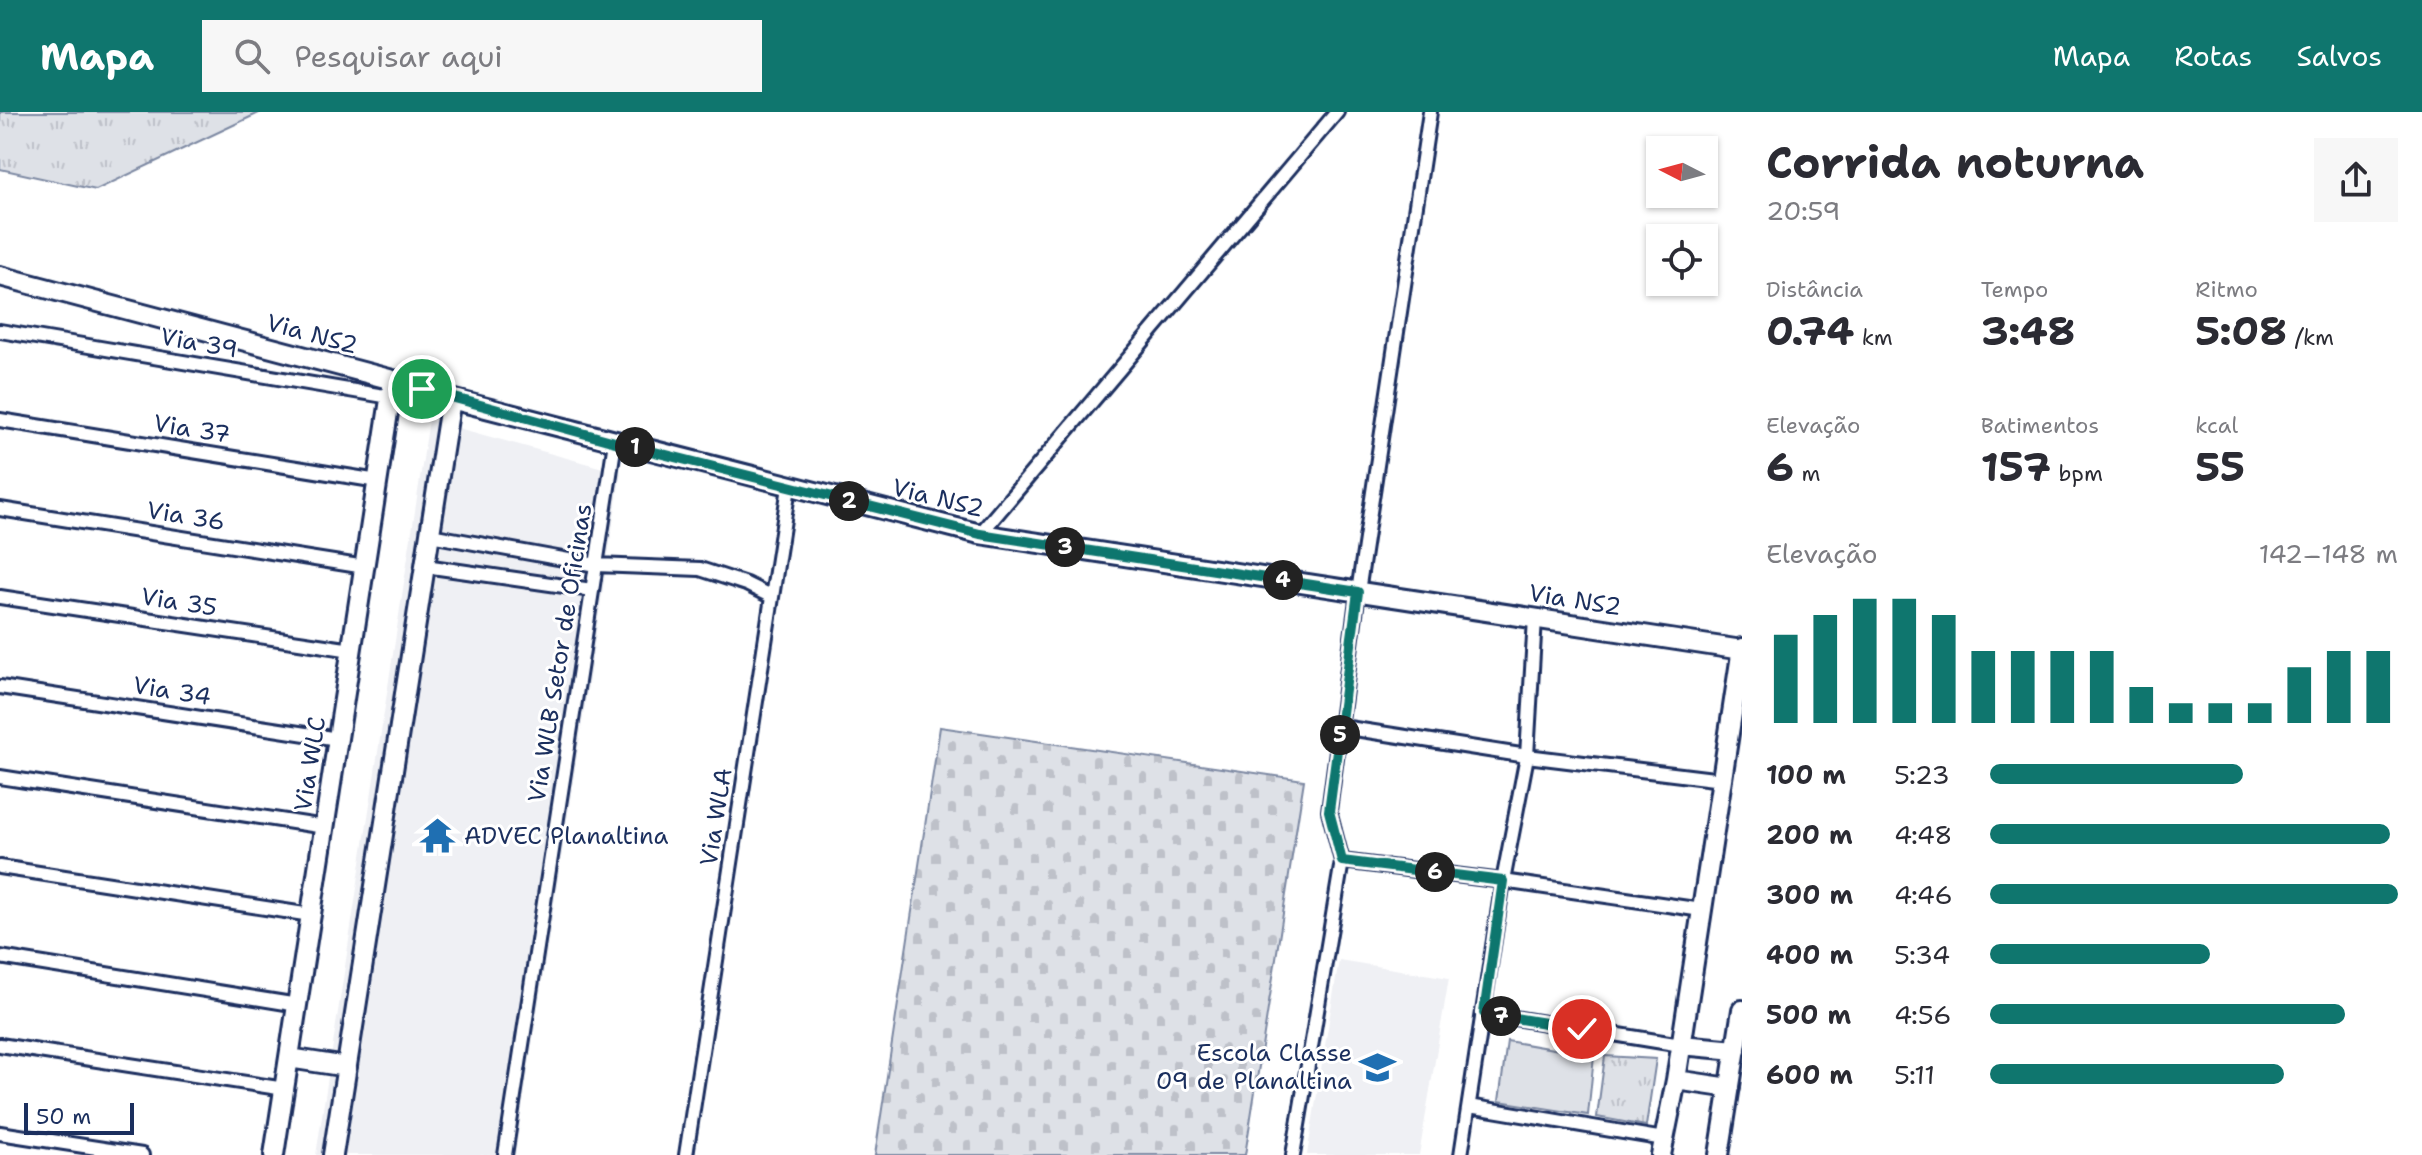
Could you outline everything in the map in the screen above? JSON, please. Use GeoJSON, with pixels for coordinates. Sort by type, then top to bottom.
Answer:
{"type":"FeatureCollection","features":[{"type":"Feature","properties":{"kind":"street"},"geometry":{"type":"LineString","coordinates":[[980,534],[1337,112]]}},
{"type":"Feature","properties":{"kind":"street"},"geometry":{"type":"LineString","coordinates":[[1293,1155],[1342,861],[1329,811],[1358,592],[1430,112]]}},
{"type":"Feature","properties":{"kind":"street","name":"Via NS2"},"geometry":{"type":"LineString","coordinates":[[0,276],[392,389],[451,399],[980,534],[1742,649]]}},
{"type":"Feature","properties":{"kind":"street","name":"Via 39"},"geometry":{"type":"LineString","coordinates":[[0,331],[392,389]]}},
{"type":"Feature","properties":{"kind":"street","name":"Via WLC"},"geometry":{"type":"LineString","coordinates":[[274,1155],[392,389]]}},
{"type":"Feature","properties":{"kind":"street"},"geometry":{"type":"LineString","coordinates":[[333,1155],[451,399]]}},
{"type":"Feature","properties":{"kind":"street","name":"Via 37"},"geometry":{"type":"LineString","coordinates":[[0,420],[378,481]]}},
{"type":"Feature","properties":{"kind":"street","name":"Via WLB Setor de Oficinas"},"geometry":{"type":"LineString","coordinates":[[505,1155],[615,442]]}},
{"type":"Feature","properties":{"kind":"street","name":"Via WLA"},"geometry":{"type":"LineString","coordinates":[[686,1155],[789,487]]}},
{"type":"Feature","properties":{"kind":"street","name":"Via 36"},"geometry":{"type":"LineString","coordinates":[[0,509],[365,567]]}},
{"type":"Feature","properties":{"kind":"street"},"geometry":{"type":"LineString","coordinates":[[430,535],[596,565],[700,569],[746,584],[772,597]]}},
{"type":"Feature","properties":{"kind":"street"},"geometry":{"type":"LineString","coordinates":[[425,566],[592,590]]}},
{"type":"Feature","properties":{"kind":"street","name":"Via 35"},"geometry":{"type":"LineString","coordinates":[[0,597],[352,650]]}},
{"type":"Feature","properties":{"kind":"street"},"geometry":{"type":"LineString","coordinates":[[1461,1155],[1503,881],[1527,756],[1535,618]]}},
{"type":"Feature","properties":{"kind":"street"},"geometry":{"type":"LineString","coordinates":[[1469,1106],[1663,1147],[1738,698],[1742,649]]}},
{"type":"Feature","properties":{"kind":"street","name":"Via 34"},"geometry":{"type":"LineString","coordinates":[[0,687],[338,739]]}},
{"type":"Feature","properties":{"kind":"street"},"geometry":{"type":"LineString","coordinates":[[1342,727],[1527,756],[1722,780]]}},
{"type":"Feature","properties":{"kind":"street"},"geometry":{"type":"LineString","coordinates":[[0,777],[325,827]]}},
{"type":"Feature","properties":{"kind":"street"},"geometry":{"type":"LineString","coordinates":[[1342,861],[1702,910]]}},
{"type":"Feature","properties":{"kind":"street"},"geometry":{"type":"LineString","coordinates":[[0,867],[311,915]]}},
{"type":"Feature","properties":{"kind":"street"},"geometry":{"type":"LineString","coordinates":[[0,957],[298,1005]]}},
{"type":"Feature","properties":{"kind":"street"},"geometry":{"type":"LineString","coordinates":[[1719,1155],[1742,1010]]}},
{"type":"Feature","properties":{"kind":"street"},"geometry":{"type":"LineString","coordinates":[[1484,1013],[1681,1045],[1736,1050]]}},
{"type":"Feature","properties":{"kind":"street"},"geometry":{"type":"LineString","coordinates":[[0,1045],[285,1089]]}},
{"type":"Feature","properties":{"kind":"street"},"geometry":{"type":"LineString","coordinates":[[289,1058],[347,1067]]}},
{"type":"Feature","properties":{"kind":"street"},"geometry":{"type":"LineString","coordinates":[[1676,1080],[1730,1088]]}},
{"type":"Feature","properties":{"kind":"street"},"geometry":{"type":"LineString","coordinates":[[0,1133],[142,1155]]}},
{"type":"Feature","properties":{"kind":"shaded area"},"geometry":{"type":"Polygon","coordinates":[[[429,420],[621,473],[515,1155],[316,1155],[429,420]]]}},
{"type":"Feature","properties":{"kind":"shaded area","name":"Escola Classe 09 de Planaltina"},"geometry":{"type":"Polygon","coordinates":[[[1339,960],[1449,978],[1419,1155],[1307,1155],[1339,960]]]}},
{"type":"Feature","properties":{"kind":"green space"},"geometry":{"type":"Polygon","coordinates":[[[0,112],[261,112],[96,190],[0,169],[0,112]]]}},
{"type":"Feature","properties":{"kind":"green space"},"geometry":{"type":"Polygon","coordinates":[[[940,727],[1304,780],[1245,1155],[875,1155],[940,727]]]}},
{"type":"Feature","properties":{"kind":"green space"},"geometry":{"type":"Polygon","coordinates":[[[1507,1041],[1594,1056],[1588,1115],[1499,1101],[1507,1041]]]}},
{"type":"Feature","properties":{"kind":"green space"},"geometry":{"type":"Polygon","coordinates":[[[1605,1056],[1656,1059],[1646,1126],[1597,1117],[1605,1056]]]}},
{"type":"Feature","properties":{"kind":"place","name":"ADVEC Planaltina"},"geometry":{"type":"Point","coordinates":[438,836]}},
{"type":"Feature","properties":{"kind":"place","name":"Escola Classe 09 de Planaltina"},"geometry":{"type":"Point","coordinates":[1378,1067]}},
{"type":"Feature","properties":{"kind":"route"},"geometry":{"type":"LineString","coordinates":[[422,389],[615,442],[980,534],[1358,592],[1329,811],[1342,861],[1503,881],[1484,1013],[1582,1029]]}}]}
